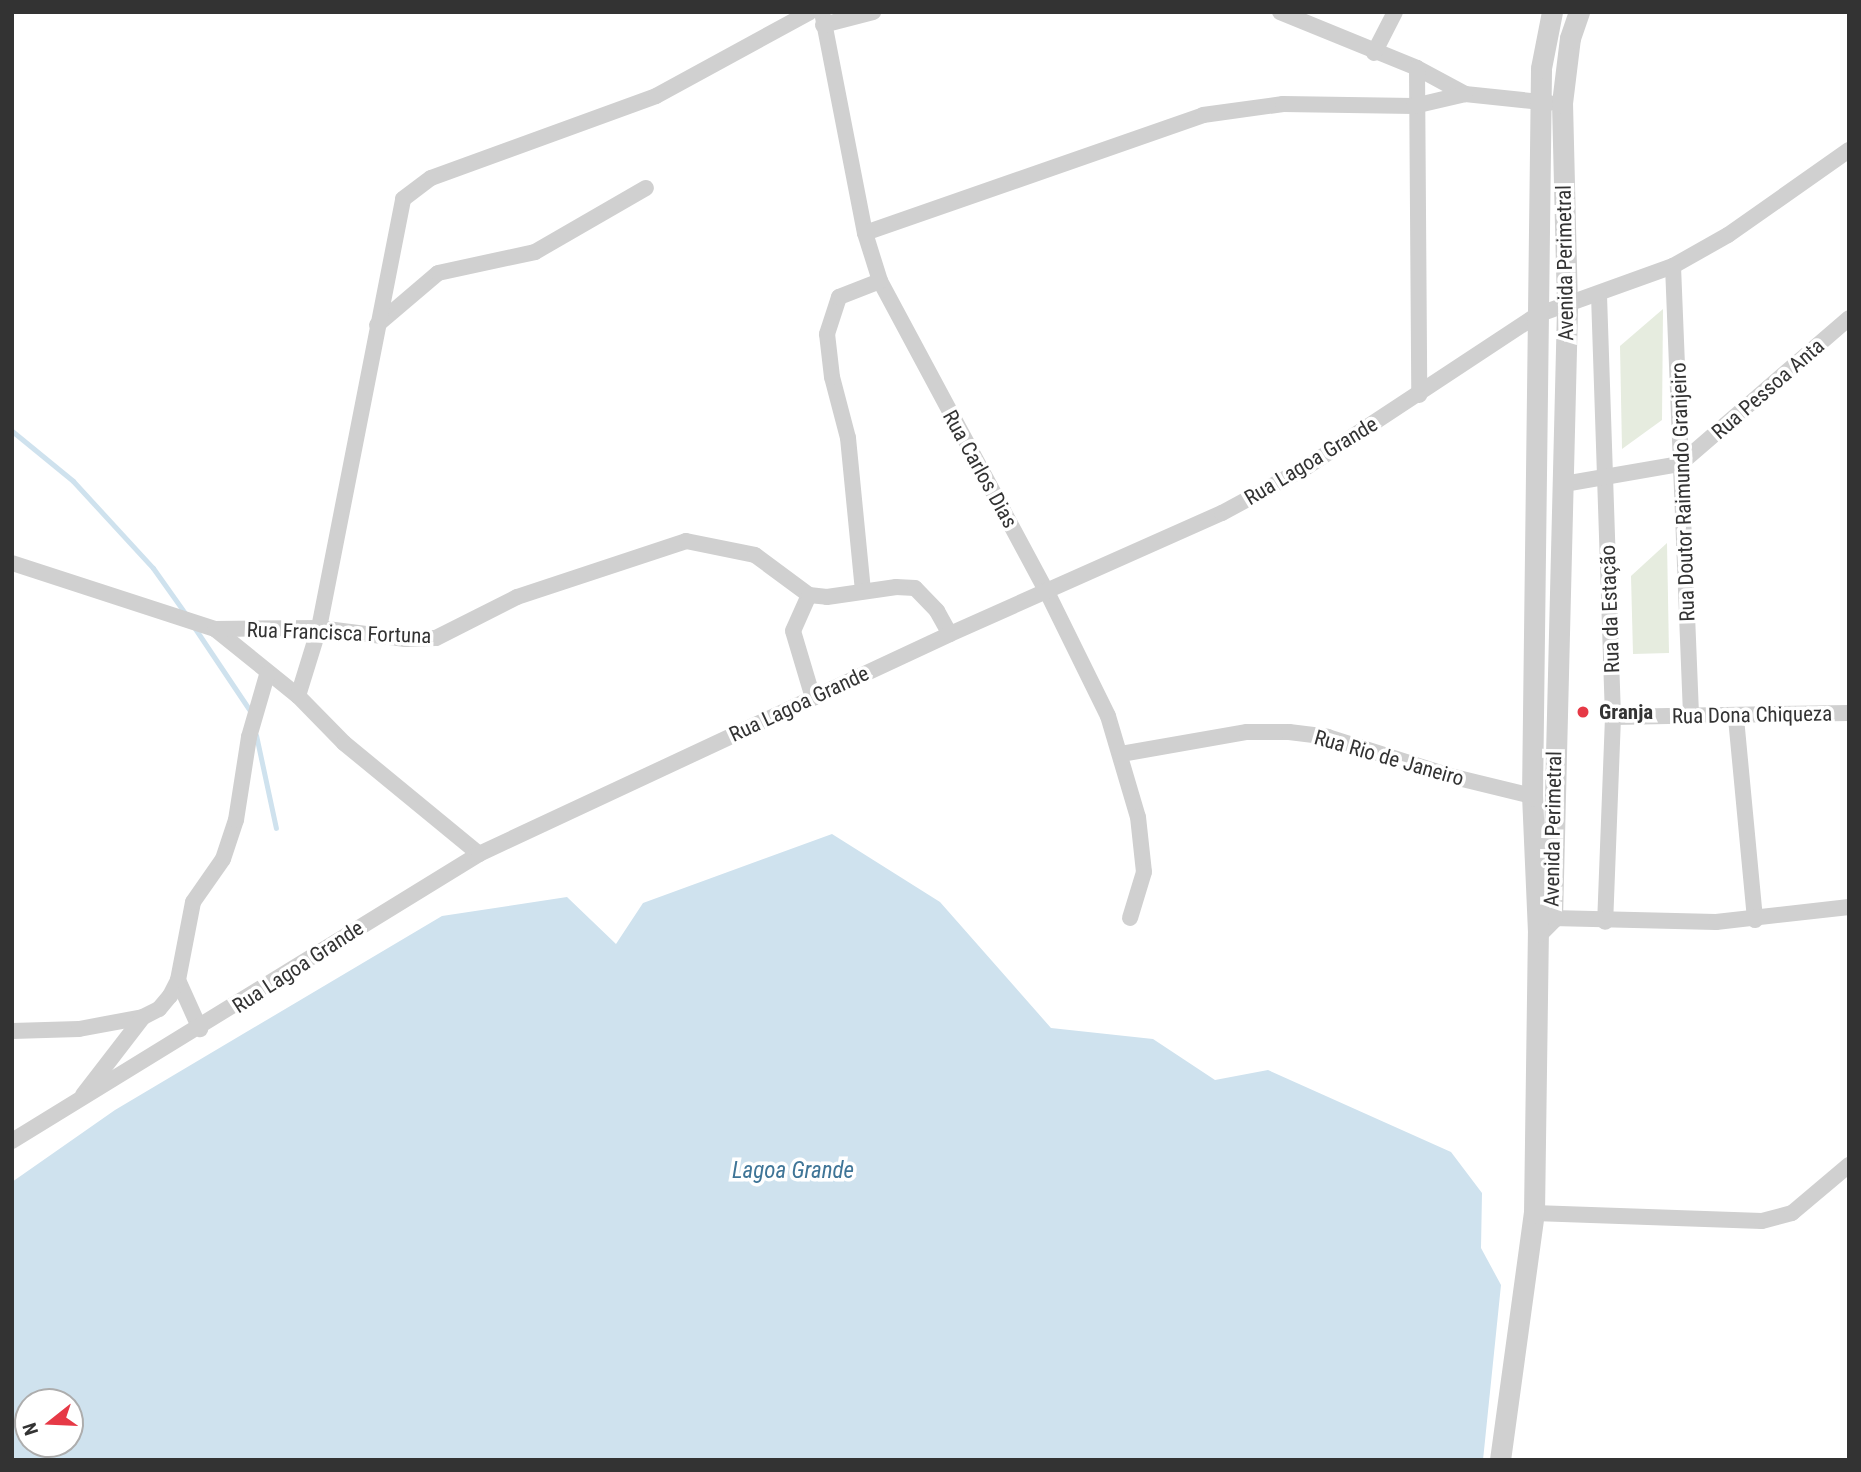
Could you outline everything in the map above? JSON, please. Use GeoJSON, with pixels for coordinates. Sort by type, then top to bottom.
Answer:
{"type":"FeatureCollection","features":[{"type":"Feature","properties":{"kind":"street"},"geometry":{"type":"LineString","coordinates":[[298,696],[319,628],[398,210],[411,191],[430,178],[656,96],[810,12]]}},
{"type":"Feature","properties":{"kind":"street"},"geometry":{"type":"LineString","coordinates":[[823,19],[873,12]]}},
{"type":"Feature","properties":{"kind":"street"},"geometry":{"type":"LineString","coordinates":[[1374,52],[1395,12]]}},
{"type":"Feature","properties":{"kind":"street","name":"Avenida Perimetral"},"geometry":{"type":"LineString","coordinates":[[1545,925],[1537,315],[1540,103],[1543,43],[1552,12]]}},
{"type":"Feature","properties":{"kind":"street"},"geometry":{"type":"LineString","coordinates":[[1287,13],[1417,68],[1465,94]]}},
{"type":"Feature","properties":{"kind":"street","name":"Avenida Perimetral"},"geometry":{"type":"LineString","coordinates":[[1545,925],[1532,796],[1544,711],[1564,484],[1567,307],[1562,103],[1570,38],[1580,13]]}},
{"type":"Feature","properties":{"kind":"street","name":"Rua Carlos Dias"},"geometry":{"type":"LineString","coordinates":[[823,19],[865,233],[880,281],[1046,590],[1108,716],[1121,754],[1138,817],[1144,872],[1130,918]]}},
{"type":"Feature","properties":{"kind":"street"},"geometry":{"type":"LineString","coordinates":[[1417,68],[1414,106],[1419,395]]}},
{"type":"Feature","properties":{"kind":"street"},"geometry":{"type":"LineString","coordinates":[[865,233],[1203,116],[1283,104],[1414,106],[1465,94],[1562,103]]}},
{"type":"Feature","properties":{"kind":"street","name":"Rua Lagoa Grande"},"geometry":{"type":"LineString","coordinates":[[12,1140],[200,1029],[479,855],[950,634],[1222,513],[1306,468],[1537,315],[1567,307],[1674,266],[1756,218],[1849,150]]}},
{"type":"Feature","properties":{"kind":"street"},"geometry":{"type":"LineString","coordinates":[[377,325],[438,273],[536,252],[646,188]]}},
{"type":"Feature","properties":{"kind":"street","name":"Rua Doutor Raimundo Granjeiro"},"geometry":{"type":"LineString","coordinates":[[1674,266],[1691,718]]}},
{"type":"Feature","properties":{"kind":"street"},"geometry":{"type":"LineString","coordinates":[[863,591],[848,438],[832,377],[827,334],[839,297],[880,281]]}},
{"type":"Feature","properties":{"kind":"street","name":"Rua da Estação"},"geometry":{"type":"LineString","coordinates":[[1598,295],[1607,475],[1613,717],[1605,922]]}},
{"type":"Feature","properties":{"kind":"street","name":"Rua Pessoa Anta"},"geometry":{"type":"LineString","coordinates":[[1680,464],[1849,318]]}},
{"type":"Feature","properties":{"kind":"street"},"geometry":{"type":"LineString","coordinates":[[1564,484],[1680,464]]}},
{"type":"Feature","properties":{"kind":"street","name":"Rua Francisca Fortuna"},"geometry":{"type":"LineString","coordinates":[[215,629],[319,628],[405,639],[436,638],[517,597],[686,541],[755,555],[809,595]]}},
{"type":"Feature","properties":{"kind":"street"},"geometry":{"type":"LineString","coordinates":[[12,563],[215,629],[267,675],[298,696],[344,743],[479,855]]}},
{"type":"Feature","properties":{"kind":"street"},"geometry":{"type":"LineString","coordinates":[[813,698],[793,631],[809,595],[827,597],[863,591],[915,588],[937,611],[950,634]]}},
{"type":"Feature","properties":{"kind":"street"},"geometry":{"type":"LineString","coordinates":[[12,1031],[79,1029],[143,1017],[159,1009],[178,980],[193,902],[223,859],[236,820],[249,737],[267,675]]}},
{"type":"Feature","properties":{"kind":"street","name":"Rua Dona Chiqueza"},"geometry":{"type":"LineString","coordinates":[[1613,717],[1736,718],[1849,713]]}},
{"type":"Feature","properties":{"kind":"street"},"geometry":{"type":"LineString","coordinates":[[1736,718],[1755,920]]}},
{"type":"Feature","properties":{"kind":"street","name":"Rua Rio de Janeiro"},"geometry":{"type":"LineString","coordinates":[[1121,754],[1247,732],[1289,732],[1328,737],[1450,776],[1532,796]]}},
{"type":"Feature","properties":{"kind":"street"},"geometry":{"type":"LineString","coordinates":[[1500,1460],[1534,1213],[1545,925],[1755,920],[1849,907]]}},
{"type":"Feature","properties":{"kind":"street"},"geometry":{"type":"LineString","coordinates":[[178,980],[200,1029]]}},
{"type":"Feature","properties":{"kind":"street"},"geometry":{"type":"LineString","coordinates":[[77,1102],[143,1017]]}},
{"type":"Feature","properties":{"kind":"street"},"geometry":{"type":"LineString","coordinates":[[1534,1213],[1762,1221],[1792,1213],[1849,1165]]}},
{"type":"Feature","properties":{"kind":"shaded area"},"geometry":{"type":"Polygon","coordinates":[[[1663,309],[1662,420],[1622,449],[1620,346],[1663,309]]]}},
{"type":"Feature","properties":{"kind":"shaded area"},"geometry":{"type":"Polygon","coordinates":[[[1667,543],[1669,653],[1633,654],[1631,576],[1667,543]]]}},
{"type":"Feature","properties":{"kind":"water","name":"Lagoa Grande"},"geometry":{"type":"Polygon","coordinates":[[[832,834],[940,902],[1051,1028],[1153,1039],[1215,1080],[1268,1070],[1451,1152],[1482,1193],[1481,1248],[1501,1285],[1483,1460],[12,1460],[12,1182],[115,1110],[442,916],[567,897],[616,944],[643,903],[832,834]]]}},
{"type":"Feature","properties":{"kind":"waterway"},"geometry":{"type":"LineString","coordinates":[[12,431],[73,481],[153,568],[187,616]]}},
{"type":"Feature","properties":{"kind":"waterway"},"geometry":{"type":"LineString","coordinates":[[194,627],[251,712]]}},
{"type":"Feature","properties":{"kind":"waterway"},"geometry":{"type":"LineString","coordinates":[[256,735],[276,828]]}},
{"type":"Feature","properties":{"kind":"place","name":"Granja"},"geometry":{"type":"Point","coordinates":[1583,712]}}]}
